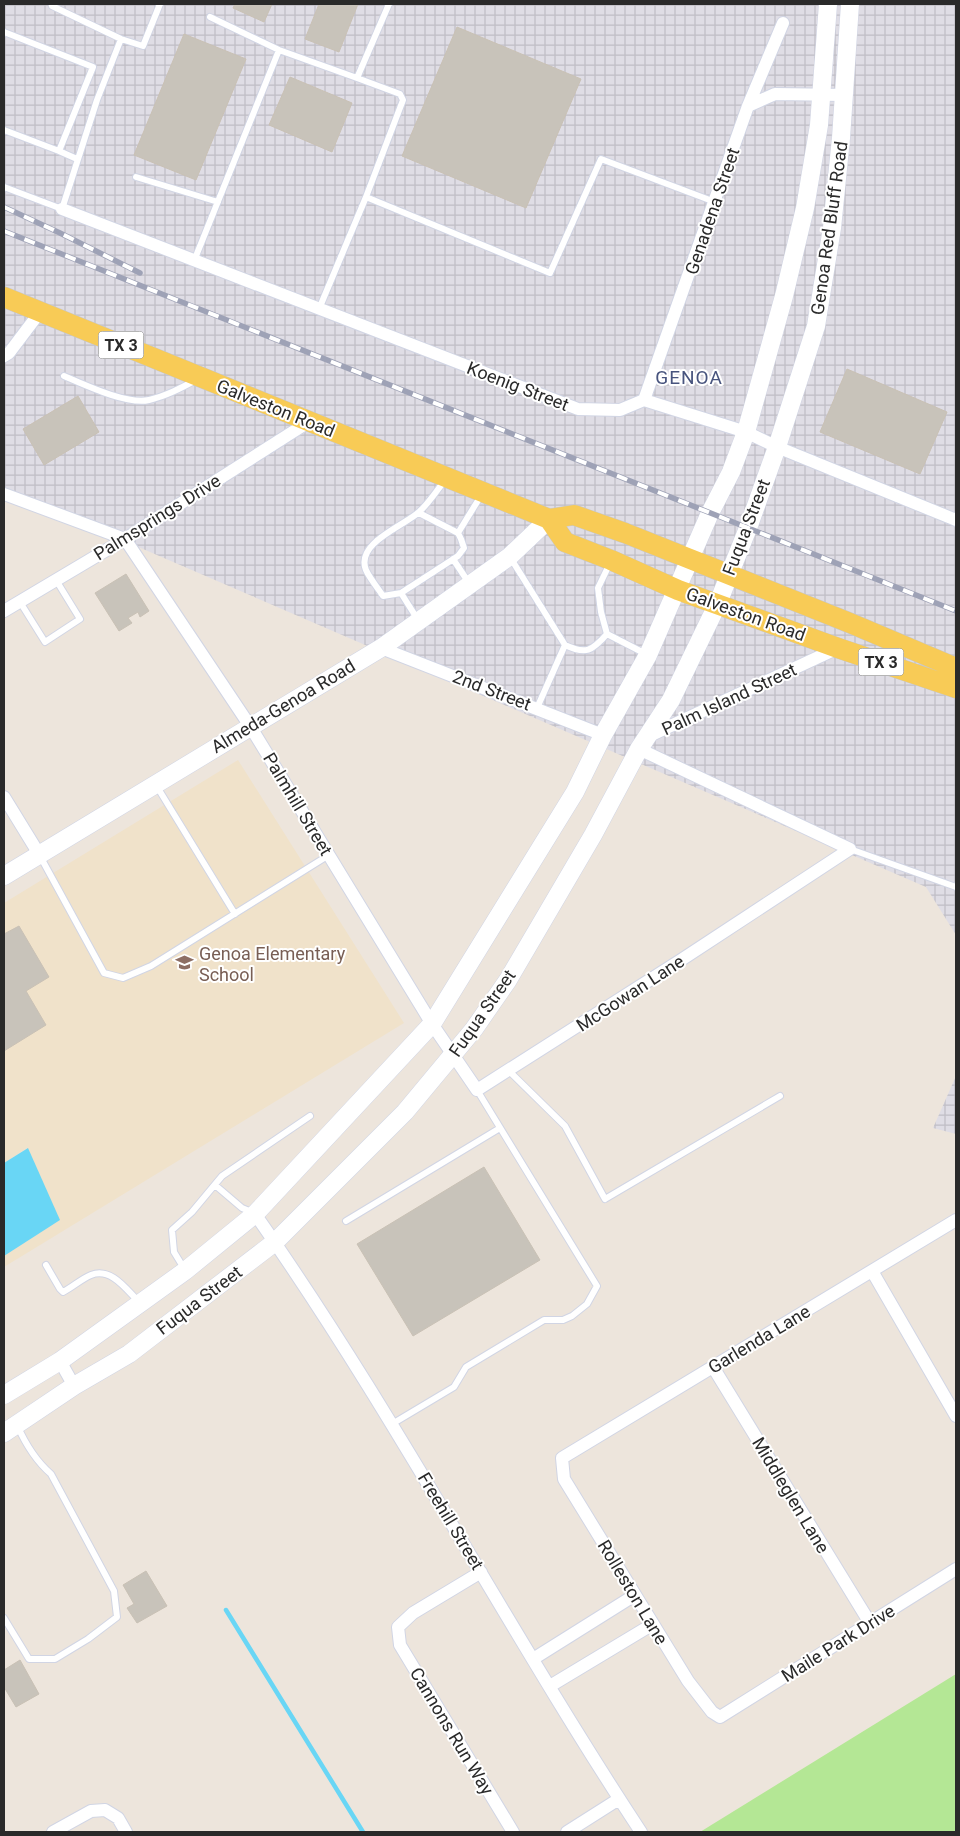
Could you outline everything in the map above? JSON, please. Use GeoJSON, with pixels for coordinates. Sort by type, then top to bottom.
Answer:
{"type":"FeatureCollection","features":[{"type":"Feature","properties":{"kind":"main road","name":"Genoa Red Bluff Road"},"geometry":{"type":"LineString","coordinates":[[746,432],[784,296],[805,208],[819,125],[828,4]]}},
{"type":"Feature","properties":{"kind":"main road","name":"Genoa Red Bluff Road"},"geometry":{"type":"LineString","coordinates":[[777,447],[816,326],[832,228],[850,4]]}},
{"type":"Feature","properties":{"kind":"main road","name":"Galveston Road"},"geometry":{"type":"LineString","coordinates":[[4,297],[549,519],[574,515],[691,559],[956,668]]}},
{"type":"Feature","properties":{"kind":"main road","name":"Fuqua Street"},"geometry":{"type":"LineString","coordinates":[[4,1394],[60,1360],[185,1271],[255,1214],[432,1024],[575,792],[603,735],[648,655],[710,513],[732,472],[746,432]]}},
{"type":"Feature","properties":{"kind":"main road","name":"Fuqua Street"},"geometry":{"type":"LineString","coordinates":[[10,1429],[74,1386],[129,1354],[275,1242],[404,1112],[454,1055],[508,980],[593,835],[643,743],[671,700],[718,603],[748,528],[777,447]]}},
{"type":"Feature","properties":{"kind":"main road","name":"Galveston Road"},"geometry":{"type":"LineString","coordinates":[[549,519],[565,542],[678,590],[838,648],[956,688]]}},
{"type":"Feature","properties":{"kind":"main road","name":"Almeda-Genoa Road"},"geometry":{"type":"LineString","coordinates":[[4,876],[381,648],[510,556],[549,519]]}},
{"type":"Feature","properties":{"kind":"street","name":"Genadena Street"},"geometry":{"type":"LineString","coordinates":[[644,400],[748,106],[783,23]]}},
{"type":"Feature","properties":{"kind":"street"},"geometry":{"type":"LineString","coordinates":[[748,106],[775,94],[844,95]]}},
{"type":"Feature","properties":{"kind":"street","name":"Koenig Street"},"geometry":{"type":"LineString","coordinates":[[62,209],[578,409],[620,410],[644,400]]}},
{"type":"Feature","properties":{"kind":"street"},"geometry":{"type":"LineString","coordinates":[[4,356],[9,353],[40,312]]}},
{"type":"Feature","properties":{"kind":"street"},"geometry":{"type":"LineString","coordinates":[[644,400],[746,432],[777,447],[956,520]]}},
{"type":"Feature","properties":{"kind":"street","name":"Palmsprings Drive"},"geometry":{"type":"LineString","coordinates":[[4,611],[125,539],[310,421]]}},
{"type":"Feature","properties":{"kind":"street"},"geometry":{"type":"LineString","coordinates":[[4,494],[125,539]]}},
{"type":"Feature","properties":{"kind":"street","name":"Palmhill Street"},"geometry":{"type":"LineString","coordinates":[[125,539],[250,726],[432,1024]]}},
{"type":"Feature","properties":{"kind":"street","name":"2nd Street"},"geometry":{"type":"LineString","coordinates":[[381,648],[603,735]]}},
{"type":"Feature","properties":{"kind":"street","name":"Palm Island Street"},"geometry":{"type":"LineString","coordinates":[[643,743],[838,648]]}},
{"type":"Feature","properties":{"kind":"street"},"geometry":{"type":"LineString","coordinates":[[643,743],[850,849]]}},
{"type":"Feature","properties":{"kind":"street"},"geometry":{"type":"LineString","coordinates":[[4,796],[39,854]]}},
{"type":"Feature","properties":{"kind":"street","name":"McGowan Lane"},"geometry":{"type":"LineString","coordinates":[[477,1090],[689,955],[850,849]]}},
{"type":"Feature","properties":{"kind":"street"},"geometry":{"type":"LineString","coordinates":[[432,1024],[477,1090]]}},
{"type":"Feature","properties":{"kind":"street","name":"Freehill Street"},"geometry":{"type":"LineString","coordinates":[[255,1214],[392,1424],[533,1659],[641,1832]]}},
{"type":"Feature","properties":{"kind":"street","name":"Garlenda Lane"},"geometry":{"type":"LineString","coordinates":[[562,1458],[956,1220]]}},
{"type":"Feature","properties":{"kind":"street"},"geometry":{"type":"LineString","coordinates":[[872,1271],[956,1416]]}},
{"type":"Feature","properties":{"kind":"street"},"geometry":{"type":"LineString","coordinates":[[60,1360],[74,1386]]}},
{"type":"Feature","properties":{"kind":"street","name":"Middleglen Lane"},"geometry":{"type":"LineString","coordinates":[[713,1367],[870,1623]]}},
{"type":"Feature","properties":{"kind":"street","name":"Rolleston Lane"},"geometry":{"type":"LineString","coordinates":[[562,1458],[564,1479],[688,1681],[712,1712],[720,1717]]}},
{"type":"Feature","properties":{"kind":"street","name":"Maile Park Drive"},"geometry":{"type":"LineString","coordinates":[[720,1717],[956,1569]]}},
{"type":"Feature","properties":{"kind":"street","name":"Cannons Run Way"},"geometry":{"type":"LineString","coordinates":[[481,1572],[413,1613],[398,1627],[400,1646],[513,1832]]}},
{"type":"Feature","properties":{"kind":"street"},"geometry":{"type":"LineString","coordinates":[[533,1659],[635,1595]]}},
{"type":"Feature","properties":{"kind":"street"},"geometry":{"type":"LineString","coordinates":[[550,1686],[653,1624]]}},
{"type":"Feature","properties":{"kind":"street"},"geometry":{"type":"LineString","coordinates":[[567,1832],[619,1799]]}},
{"type":"Feature","properties":{"kind":"street"},"geometry":{"type":"LineString","coordinates":[[53,1832],[91,1811],[105,1810],[118,1818],[126,1832]]}},
{"type":"Feature","properties":{"kind":"lane"},"geometry":{"type":"LineString","coordinates":[[53,4],[52,6],[122,39],[143,46],[160,4]]}},
{"type":"Feature","properties":{"kind":"lane"},"geometry":{"type":"LineString","coordinates":[[356,78],[390,4]]}},
{"type":"Feature","properties":{"kind":"lane"},"geometry":{"type":"LineString","coordinates":[[210,16],[279,50],[400,94],[403,100],[319,309]]}},
{"type":"Feature","properties":{"kind":"lane"},"geometry":{"type":"LineString","coordinates":[[4,32],[93,67],[59,151]]}},
{"type":"Feature","properties":{"kind":"lane"},"geometry":{"type":"LineString","coordinates":[[4,187],[62,209],[97,100],[122,39]]}},
{"type":"Feature","properties":{"kind":"lane"},"geometry":{"type":"LineString","coordinates":[[194,261],[279,50]]}},
{"type":"Feature","properties":{"kind":"lane"},"geometry":{"type":"LineString","coordinates":[[4,130],[78,160]]}},
{"type":"Feature","properties":{"kind":"lane"},"geometry":{"type":"LineString","coordinates":[[366,196],[550,273],[601,159],[715,202]]}},
{"type":"Feature","properties":{"kind":"lane"},"geometry":{"type":"LineString","coordinates":[[136,177],[218,202]]}},
{"type":"Feature","properties":{"kind":"lane"},"geometry":{"type":"LineString","coordinates":[[64,376],[97,390],[136,401],[148,400],[168,394],[201,377]]}},
{"type":"Feature","properties":{"kind":"lane"},"geometry":{"type":"LineString","coordinates":[[419,513],[458,533],[464,548],[458,556],[401,593],[383,596],[365,569],[367,551],[376,541],[419,513],[448,477]]}},
{"type":"Feature","properties":{"kind":"lane"},"geometry":{"type":"LineString","coordinates":[[458,533],[483,492]]}},
{"type":"Feature","properties":{"kind":"lane"},"geometry":{"type":"LineString","coordinates":[[510,556],[565,646],[579,652],[595,648],[607,634]]}},
{"type":"Feature","properties":{"kind":"lane"},"geometry":{"type":"LineString","coordinates":[[453,559],[470,584]]}},
{"type":"Feature","properties":{"kind":"lane"},"geometry":{"type":"LineString","coordinates":[[611,560],[598,588],[601,612],[607,634],[648,655]]}},
{"type":"Feature","properties":{"kind":"lane"},"geometry":{"type":"LineString","coordinates":[[20,602],[45,642],[80,619],[56,580]]}},
{"type":"Feature","properties":{"kind":"lane"},"geometry":{"type":"LineString","coordinates":[[401,593],[418,621]]}},
{"type":"Feature","properties":{"kind":"lane"},"geometry":{"type":"LineString","coordinates":[[537,708],[565,646]]}},
{"type":"Feature","properties":{"kind":"lane"},"geometry":{"type":"LineString","coordinates":[[155,784],[235,914]]}},
{"type":"Feature","properties":{"kind":"lane"},"geometry":{"type":"LineString","coordinates":[[850,849],[956,888]]}},
{"type":"Feature","properties":{"kind":"lane"},"geometry":{"type":"LineString","coordinates":[[39,854],[104,973],[123,978],[151,966],[329,855]]}},
{"type":"Feature","properties":{"kind":"lane"},"geometry":{"type":"LineString","coordinates":[[508,1070],[565,1126],[604,1199],[780,1096]]}},
{"type":"Feature","properties":{"kind":"lane"},"geometry":{"type":"LineString","coordinates":[[392,1424],[454,1387],[466,1367],[544,1320],[563,1320],[572,1316],[587,1304],[597,1286],[477,1090]]}},
{"type":"Feature","properties":{"kind":"lane"},"geometry":{"type":"LineString","coordinates":[[185,1271],[174,1252],[172,1230],[192,1212],[222,1176],[310,1116]]}},
{"type":"Feature","properties":{"kind":"lane"},"geometry":{"type":"LineString","coordinates":[[346,1221],[500,1128]]}},
{"type":"Feature","properties":{"kind":"lane"},"geometry":{"type":"LineString","coordinates":[[214,1185],[242,1208],[255,1214]]}},
{"type":"Feature","properties":{"kind":"lane"},"geometry":{"type":"LineString","coordinates":[[46,1266],[63,1292],[90,1275],[103,1272],[116,1279],[140,1303]]}},
{"type":"Feature","properties":{"kind":"lane"},"geometry":{"type":"LineString","coordinates":[[4,1618],[29,1659],[55,1658],[88,1639],[117,1617],[114,1591],[52,1474],[40,1464],[22,1435],[10,1429]]}},
{"type":"Feature","properties":{"kind":"shaded area"},"geometry":{"type":"Polygon","coordinates":[[[4,4],[956,4],[956,935],[926,887],[4,489],[4,4]]]}},
{"type":"Feature","properties":{"kind":"shaded area","name":"Genoa Elementary School"},"geometry":{"type":"Polygon","coordinates":[[[238,760],[404,1023],[4,1267],[4,1256],[59,1220],[27,1148],[4,1163],[4,903],[238,760]]]}},
{"type":"Feature","properties":{"kind":"shaded area"},"geometry":{"type":"Polygon","coordinates":[[[956,1076],[956,1134],[933,1128],[956,1076]]]}},
{"type":"Feature","properties":{"kind":"green space"},"geometry":{"type":"Polygon","coordinates":[[[956,1674],[956,1832],[700,1832],[956,1674]]]}},
{"type":"Feature","properties":{"kind":"water"},"geometry":{"type":"Polygon","coordinates":[[[28,1148],[60,1220],[4,1256],[4,1163],[28,1148]]]}},
{"type":"Feature","properties":{"kind":"building"},"geometry":{"type":"Polygon","coordinates":[[[235,4],[272,4],[264,22],[233,8],[235,4]]]}},
{"type":"Feature","properties":{"kind":"building"},"geometry":{"type":"Polygon","coordinates":[[[319,4],[358,4],[339,52],[305,39],[319,4]]]}},
{"type":"Feature","properties":{"kind":"building"},"geometry":{"type":"Polygon","coordinates":[[[457,27],[581,79],[526,208],[402,156],[457,27]]]}},
{"type":"Feature","properties":{"kind":"building"},"geometry":{"type":"Polygon","coordinates":[[[184,34],[246,59],[196,180],[134,155],[184,34]]]}},
{"type":"Feature","properties":{"kind":"building"},"geometry":{"type":"Polygon","coordinates":[[[290,77],[352,103],[332,152],[269,125],[290,77]]]}},
{"type":"Feature","properties":{"kind":"building"},"geometry":{"type":"Polygon","coordinates":[[[847,369],[947,412],[920,474],[820,432],[847,369]]]}},
{"type":"Feature","properties":{"kind":"building"},"geometry":{"type":"Polygon","coordinates":[[[78,396],[99,432],[44,465],[23,429],[78,396]]]}},
{"type":"Feature","properties":{"kind":"building"},"geometry":{"type":"Polygon","coordinates":[[[126,574],[149,611],[140,617],[138,612],[128,618],[132,623],[119,631],[95,593],[126,574]]]}},
{"type":"Feature","properties":{"kind":"building"},"geometry":{"type":"Polygon","coordinates":[[[19,926],[49,977],[26,991],[46,1025],[4,1051],[4,934],[19,926]]]}},
{"type":"Feature","properties":{"kind":"building"},"geometry":{"type":"Polygon","coordinates":[[[484,1167],[540,1260],[413,1336],[357,1244],[484,1167]]]}},
{"type":"Feature","properties":{"kind":"building"},"geometry":{"type":"Polygon","coordinates":[[[146,1571],[167,1606],[137,1623],[127,1608],[134,1604],[123,1585],[146,1571]]]}},
{"type":"Feature","properties":{"kind":"building"},"geometry":{"type":"Polygon","coordinates":[[[20,1660],[39,1694],[16,1707],[4,1687],[4,1670],[20,1660]]]}},
{"type":"Feature","properties":{"kind":"waterway"},"geometry":{"type":"LineString","coordinates":[[226,1610],[363,1832]]}},
{"type":"Feature","properties":{"kind":"railway"},"geometry":{"type":"LineString","coordinates":[[4,207],[140,273]]}},
{"type":"Feature","properties":{"kind":"railway"},"geometry":{"type":"LineString","coordinates":[[4,231],[956,611]]}},
{"type":"Feature","properties":{"kind":"place","name":"Genoa Elementary School"},"geometry":{"type":"Point","coordinates":[185,963]}},
{"type":"Feature","properties":{"kind":"district","name":"GENOA"},"geometry":{"type":"Point","coordinates":[689,377]}}]}
